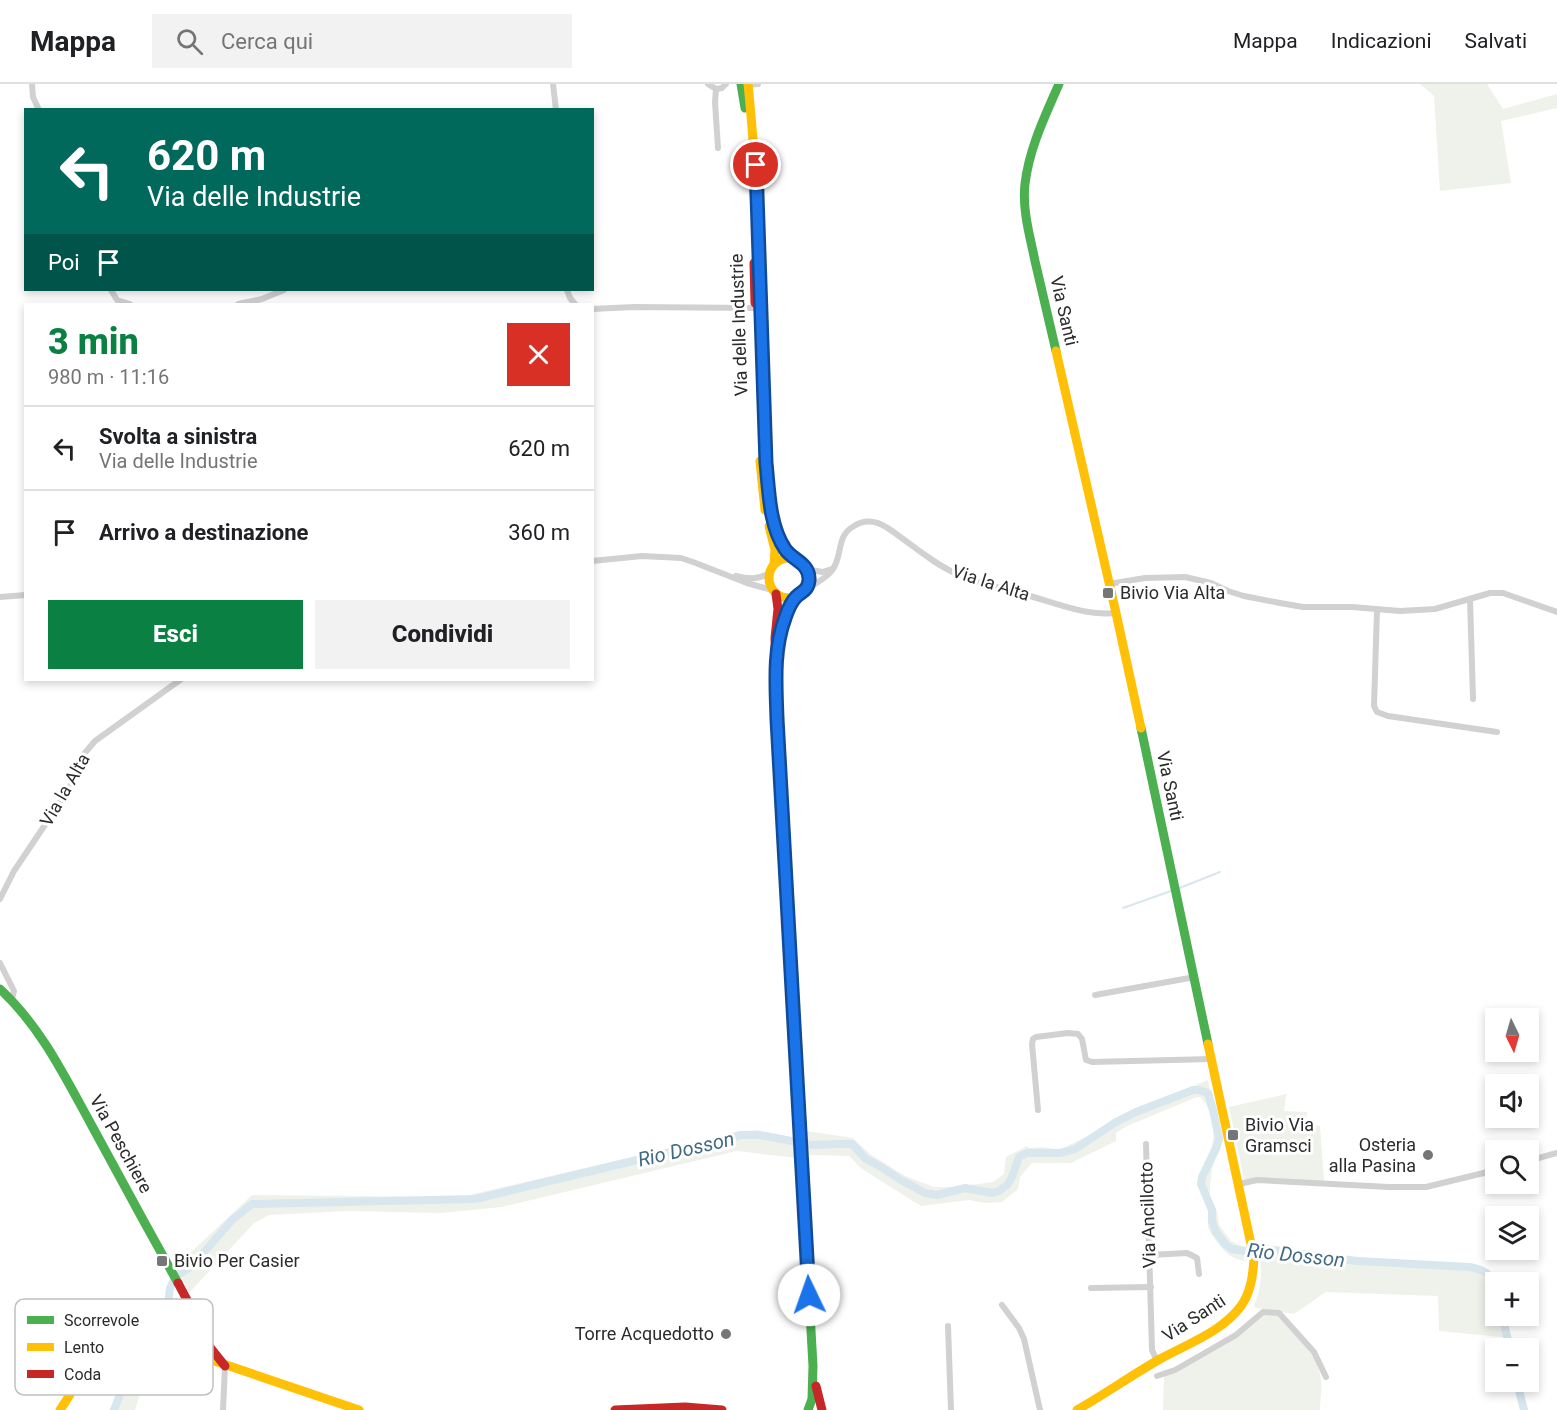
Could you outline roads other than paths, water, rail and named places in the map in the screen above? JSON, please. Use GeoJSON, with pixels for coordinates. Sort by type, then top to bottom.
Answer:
{"type":"FeatureCollection","features":[{"type":"Feature","properties":{"kind":"street"},"geometry":{"type":"LineString","coordinates":[[32,84],[33,97],[38,108]]}},
{"type":"Feature","properties":{"kind":"street"},"geometry":{"type":"LineString","coordinates":[[553,84],[556,108]]}},
{"type":"Feature","properties":{"kind":"street"},"geometry":{"type":"LineString","coordinates":[[708,84],[716,89],[726,84]]}},
{"type":"Feature","properties":{"kind":"street","name":"Via delle Industrie"},"geometry":{"type":"LineString","coordinates":[[749,84],[749,157],[761,478],[775,550],[772,568]]}},
{"type":"Feature","properties":{"kind":"street","name":"Via delle Industrie"},"geometry":{"type":"LineString","coordinates":[[749,84],[758,210],[766,463],[777,532],[784,548],[795,559]]}},
{"type":"Feature","properties":{"kind":"street","name":"Via Santi"},"geometry":{"type":"LineString","coordinates":[[1059,84],[1036,138],[1027,170],[1024,202],[1027,224],[1116,613],[1254,1258],[1249,1292],[1239,1309],[1220,1325],[1157,1361],[1093,1406],[1077,1410]]}},
{"type":"Feature","properties":{"kind":"street"},"geometry":{"type":"LineString","coordinates":[[716,89],[718,147]]}},
{"type":"Feature","properties":{"kind":"street"},"geometry":{"type":"LineString","coordinates":[[112,291],[117,300],[127,303]]}},
{"type":"Feature","properties":{"kind":"street"},"geometry":{"type":"LineString","coordinates":[[243,303],[262,299],[282,291]]}},
{"type":"Feature","properties":{"kind":"street"},"geometry":{"type":"LineString","coordinates":[[594,309],[755,308]]}},
{"type":"Feature","properties":{"kind":"street","name":"Via la Alta"},"geometry":{"type":"LineString","coordinates":[[835,567],[841,542],[847,531],[855,525],[870,521],[878,522],[943,567],[965,577],[1099,614],[1116,613]]}},
{"type":"Feature","properties":{"kind":"street"},"geometry":{"type":"LineString","coordinates":[[594,561],[642,556],[670,557],[693,562],[789,598],[795,597],[830,574],[835,567]]}},
{"type":"Feature","properties":{"kind":"street"},"geometry":{"type":"LineString","coordinates":[[715,570],[749,579],[761,577],[784,559],[795,559],[807,569],[809,580],[804,591]]}},
{"type":"Feature","properties":{"kind":"street"},"geometry":{"type":"LineString","coordinates":[[807,569],[822,572],[835,567]]}},
{"type":"Feature","properties":{"kind":"street"},"geometry":{"type":"LineString","coordinates":[[772,568],[769,584],[774,592],[778,609],[775,638],[777,719],[813,1366],[812,1399],[808,1410]]}},
{"type":"Feature","properties":{"kind":"street"},"geometry":{"type":"LineString","coordinates":[[1109,584],[1145,578],[1185,577],[1210,583],[1244,596],[1280,603],[1400,611],[1435,609],[1490,593],[1503,593],[1557,612]]}},
{"type":"Feature","properties":{"kind":"street"},"geometry":{"type":"LineString","coordinates":[[0,597],[24,595]]}},
{"type":"Feature","properties":{"kind":"street"},"geometry":{"type":"LineString","coordinates":[[775,668],[784,619],[795,597]]}},
{"type":"Feature","properties":{"kind":"street"},"geometry":{"type":"LineString","coordinates":[[1470,598],[1473,699]]}},
{"type":"Feature","properties":{"kind":"street"},"geometry":{"type":"LineString","coordinates":[[1377,610],[1374,706],[1377,712],[1388,716],[1497,732]]}},
{"type":"Feature","properties":{"kind":"street","name":"Via la Alta"},"geometry":{"type":"LineString","coordinates":[[0,899],[14,871],[56,810],[84,754],[95,741],[179,681]]}},
{"type":"Feature","properties":{"kind":"street"},"geometry":{"type":"LineString","coordinates":[[0,963],[15,991],[12,999]]}},
{"type":"Feature","properties":{"kind":"street"},"geometry":{"type":"LineString","coordinates":[[1095,995],[1195,977]]}},
{"type":"Feature","properties":{"kind":"street","name":"Via Peschiere"},"geometry":{"type":"LineString","coordinates":[[0,989],[12,999],[30,1021],[54,1057],[187,1299]]}},
{"type":"Feature","properties":{"kind":"street"},"geometry":{"type":"LineString","coordinates":[[1038,1110],[1032,1044],[1036,1037],[1078,1034],[1082,1039],[1086,1060],[1092,1062],[1212,1059]]}},
{"type":"Feature","properties":{"kind":"street","name":"Via Ancillotto"},"geometry":{"type":"LineString","coordinates":[[1146,1144],[1152,1350],[1157,1361]]}},
{"type":"Feature","properties":{"kind":"street"},"geometry":{"type":"LineString","coordinates":[[1539,1158],[1557,1154]]}},
{"type":"Feature","properties":{"kind":"street"},"geometry":{"type":"LineString","coordinates":[[1239,1184],[1257,1180],[1389,1187],[1426,1186],[1485,1173]]}},
{"type":"Feature","properties":{"kind":"street"},"geometry":{"type":"LineString","coordinates":[[1150,1255],[1187,1253],[1197,1258],[1199,1274]]}},
{"type":"Feature","properties":{"kind":"street","name":"Via Ancillotto"},"geometry":{"type":"LineString","coordinates":[[1091,1288],[1151,1287]]}},
{"type":"Feature","properties":{"kind":"street"},"geometry":{"type":"LineString","coordinates":[[1002,1305],[1024,1339],[1040,1410]]}},
{"type":"Feature","properties":{"kind":"street"},"geometry":{"type":"LineString","coordinates":[[1157,1376],[1175,1370],[1229,1339],[1267,1311],[1279,1313],[1308,1345],[1317,1357],[1326,1377]]}},
{"type":"Feature","properties":{"kind":"street"},"geometry":{"type":"LineString","coordinates":[[948,1326],[951,1410]]}},
{"type":"Feature","properties":{"kind":"street","name":"Via Peschiere"},"geometry":{"type":"LineString","coordinates":[[213,1351],[225,1366]]}},
{"type":"Feature","properties":{"kind":"street"},"geometry":{"type":"LineString","coordinates":[[213,1361],[359,1410]]}},
{"type":"Feature","properties":{"kind":"street"},"geometry":{"type":"LineString","coordinates":[[223,1410],[225,1366]]}},
{"type":"Feature","properties":{"kind":"street"},"geometry":{"type":"LineString","coordinates":[[813,1366],[822,1410]]}},
{"type":"Feature","properties":{"kind":"street"},"geometry":{"type":"LineString","coordinates":[[60,1410],[70,1395]]}},
{"type":"Feature","properties":{"kind":"street"},"geometry":{"type":"LineString","coordinates":[[615,1410],[685,1407],[722,1410]]}},
{"type":"Feature","properties":{"kind":"waterway"},"geometry":{"type":"LineString","coordinates":[[1177,889],[1220,872]]}},
{"type":"Feature","properties":{"kind":"waterway"},"geometry":{"type":"LineString","coordinates":[[1123,908],[1171,891]]}},
{"type":"Feature","properties":{"kind":"waterway","name":"Rio Dosson"},"geometry":{"type":"LineString","coordinates":[[169,1299],[170,1288],[176,1276],[192,1266],[232,1220],[252,1204],[475,1199],[741,1135],[759,1135],[813,1145],[852,1144],[866,1159],[925,1193],[937,1195],[965,1188],[992,1193],[1007,1185],[1019,1157],[1027,1153],[1061,1153],[1075,1149],[1116,1122],[1193,1090],[1208,1093],[1213,1110],[1219,1139],[1201,1184],[1212,1210],[1212,1221],[1216,1232],[1232,1249],[1244,1251],[1258,1248],[1357,1261],[1470,1267],[1485,1272]]}},
{"type":"Feature","properties":{"kind":"waterway","name":"Rio Dosson"},"geometry":{"type":"LineString","coordinates":[[1504,1326],[1508,1338]]}},
{"type":"Feature","properties":{"kind":"waterway","name":"Rio Dosson"},"geometry":{"type":"LineString","coordinates":[[1520,1392],[1524,1410]]}},
{"type":"Feature","properties":{"kind":"waterway","name":"Rio Dosson"},"geometry":{"type":"LineString","coordinates":[[114,1410],[120,1395]]}},
{"type":"Feature","properties":{"kind":"place","name":"Bivio Via Alta"},"geometry":{"type":"Point","coordinates":[1108,593]}},
{"type":"Feature","properties":{"kind":"place","name":"Bivio Via Gramsci"},"geometry":{"type":"Point","coordinates":[1233,1135]}},
{"type":"Feature","properties":{"kind":"place","name":"Osteria alla Pasina"},"geometry":{"type":"Point","coordinates":[1428,1155]}},
{"type":"Feature","properties":{"kind":"place","name":"Bivio Per Casier"},"geometry":{"type":"Point","coordinates":[162,1261]}},
{"type":"Feature","properties":{"kind":"place","name":"Torre Acquedotto"},"geometry":{"type":"Point","coordinates":[726,1334]}}]}
